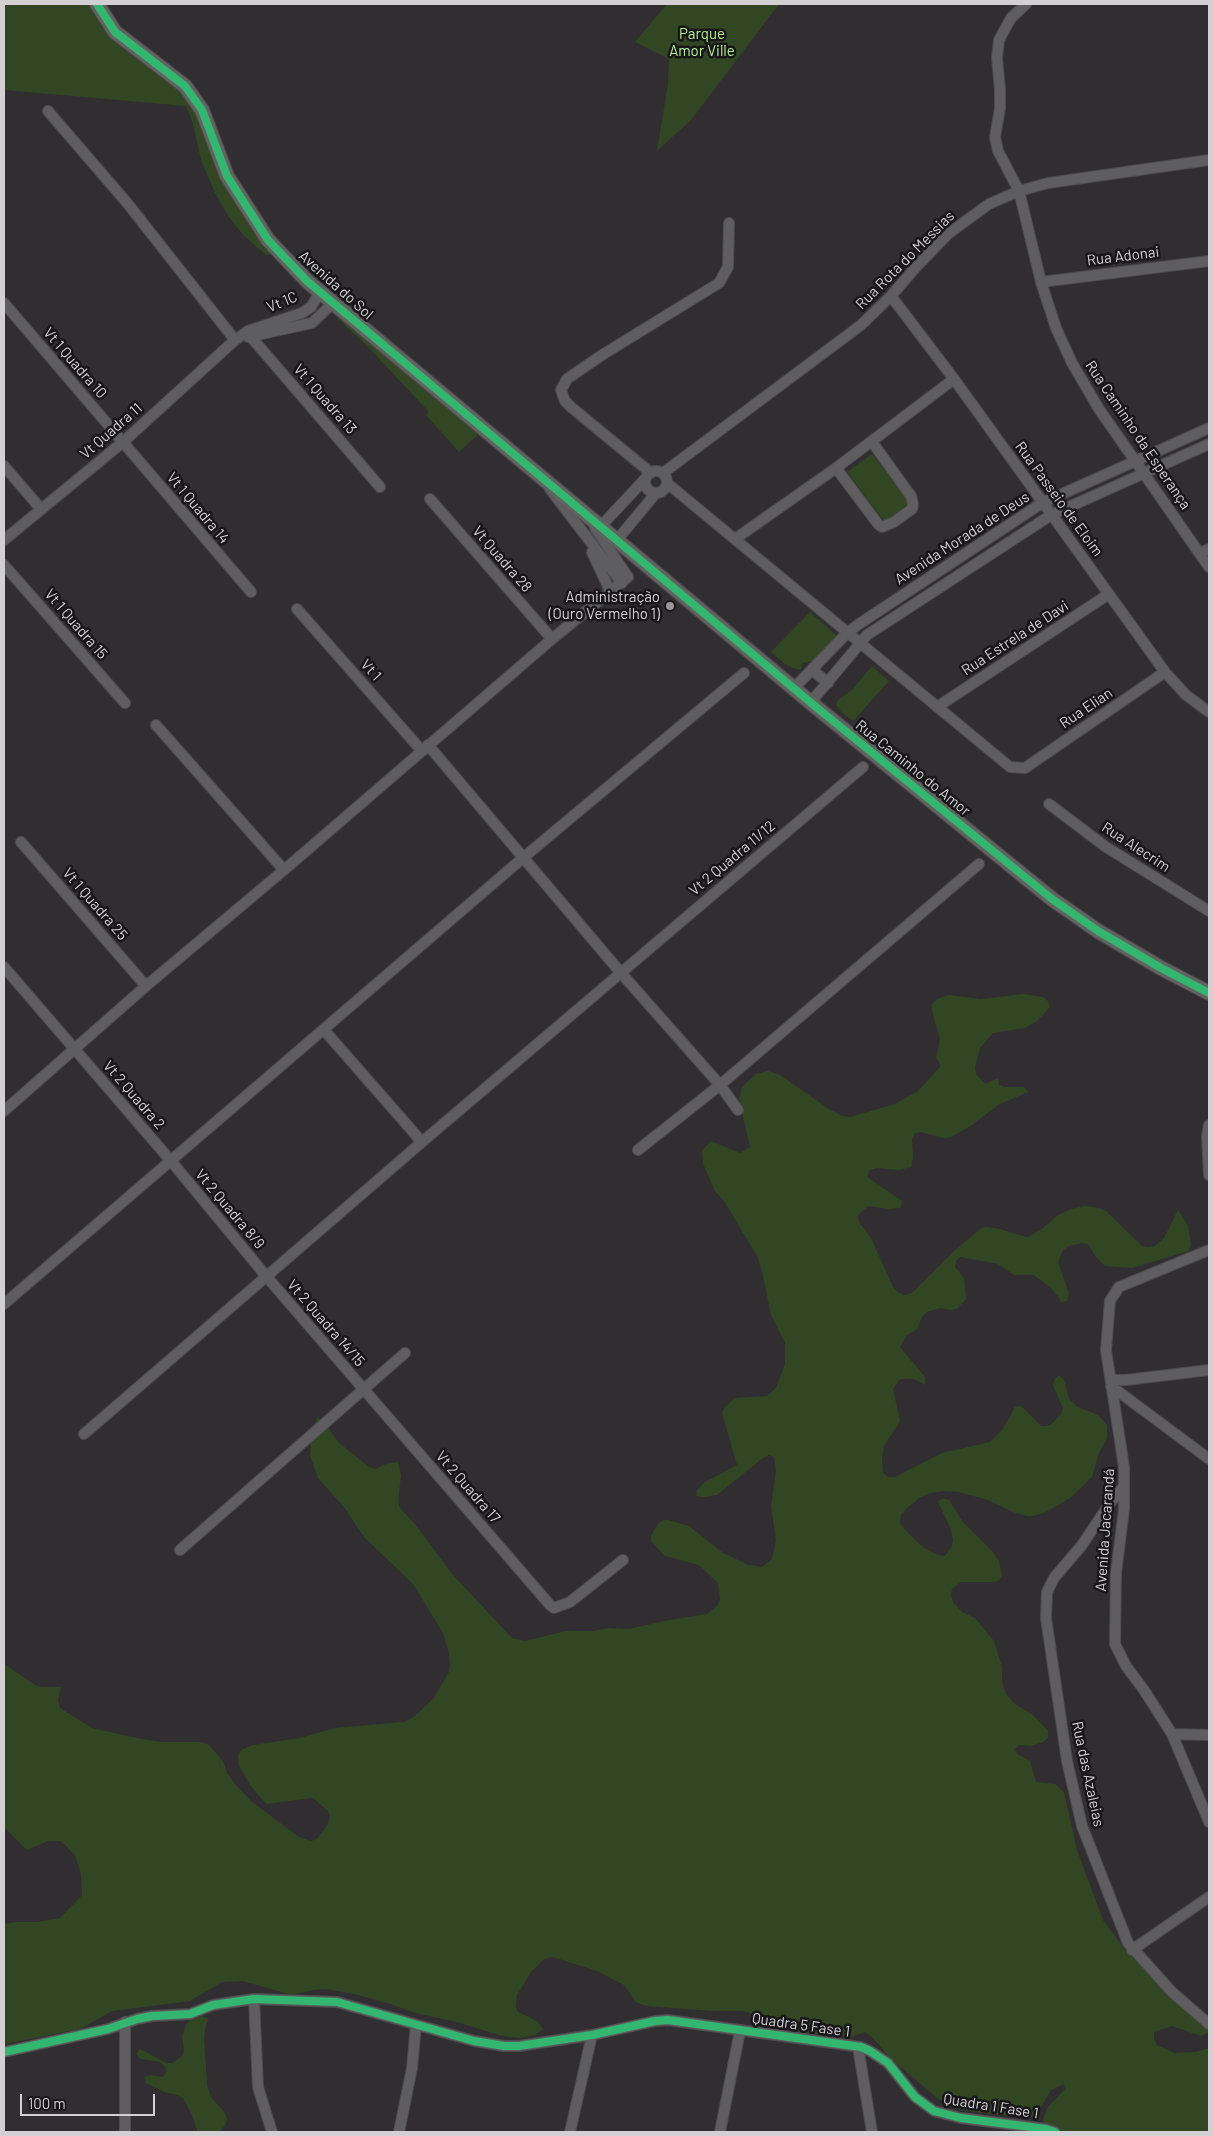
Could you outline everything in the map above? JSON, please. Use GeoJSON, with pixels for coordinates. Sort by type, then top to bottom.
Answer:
{"type":"FeatureCollection","features":[{"type":"Feature","properties":{"kind":"street","name":"Avenida do Sol"},"geometry":{"type":"LineString","coordinates":[[97,4],[115,32],[185,86],[202,110],[227,176],[268,240],[307,281],[538,472],[617,540]]}},
{"type":"Feature","properties":{"kind":"street","name":"Rua Caminho da Esperança"},"geometry":{"type":"LineString","coordinates":[[1026,4],[1012,18],[1000,40],[997,58],[1000,90],[995,137],[1003,163],[1019,191],[1041,282],[1056,328],[1072,363],[1094,401],[1134,461],[1205,551],[1209,567]]}},
{"type":"Feature","properties":{"kind":"street"},"geometry":{"type":"LineString","coordinates":[[48,111],[244,336],[312,323],[333,303]]}},
{"type":"Feature","properties":{"kind":"street","name":"Rua Rota do Messias"},"geometry":{"type":"LineString","coordinates":[[662,473],[861,325],[891,296],[916,266],[948,234],[975,213],[1019,191],[1048,183],[1209,160]]}},
{"type":"Feature","properties":{"kind":"street"},"geometry":{"type":"LineString","coordinates":[[601,526],[648,476],[662,473],[666,478],[667,484],[662,492],[656,493],[648,489],[648,476],[571,407],[565,401],[561,390],[567,379],[595,360],[719,283],[728,267],[729,223]]}},
{"type":"Feature","properties":{"kind":"street","name":"Rua Adonai"},"geometry":{"type":"LineString","coordinates":[[1041,282],[1209,261]]}},
{"type":"Feature","properties":{"kind":"street","name":"Vt 1C"},"geometry":{"type":"LineString","coordinates":[[244,336],[302,313],[310,307],[320,292]]}},
{"type":"Feature","properties":{"kind":"street","name":"Rua Passeio de Eloim"},"geometry":{"type":"LineString","coordinates":[[891,296],[954,378],[1165,672],[1186,695],[1209,712]]}},
{"type":"Feature","properties":{"kind":"street","name":"Vt 1 Quadra 10"},"geometry":{"type":"LineString","coordinates":[[4,304],[123,442]]}},
{"type":"Feature","properties":{"kind":"street"},"geometry":{"type":"LineString","coordinates":[[302,313],[312,323]]}},
{"type":"Feature","properties":{"kind":"street","name":"Vt Quadra 11"},"geometry":{"type":"LineString","coordinates":[[4,540],[123,442],[244,336]]}},
{"type":"Feature","properties":{"kind":"street","name":"Vt 1 Quadra 13"},"geometry":{"type":"LineString","coordinates":[[244,336],[380,487]]}},
{"type":"Feature","properties":{"kind":"street"},"geometry":{"type":"LineString","coordinates":[[735,539],[872,442],[954,378]]}},
{"type":"Feature","properties":{"kind":"street","name":"Avenida Morada de Deus"},"geometry":{"type":"LineString","coordinates":[[794,688],[847,633],[1042,503],[1209,428]]}},
{"type":"Feature","properties":{"kind":"street","name":"Vt 1 Quadra 14"},"geometry":{"type":"LineString","coordinates":[[123,442],[251,592]]}},
{"type":"Feature","properties":{"kind":"street"},"geometry":{"type":"LineString","coordinates":[[836,468],[882,527],[894,522],[912,509],[911,496],[872,442]]}},
{"type":"Feature","properties":{"kind":"street","name":"Avenida Morada de Deus"},"geometry":{"type":"LineString","coordinates":[[811,702],[867,635],[1051,515],[1209,444]]}},
{"type":"Feature","properties":{"kind":"street"},"geometry":{"type":"LineString","coordinates":[[4,466],[41,509]]}},
{"type":"Feature","properties":{"kind":"street"},"geometry":{"type":"LineString","coordinates":[[538,472],[575,524],[596,560],[610,591]]}},
{"type":"Feature","properties":{"kind":"street"},"geometry":{"type":"LineString","coordinates":[[667,484],[938,707]]}},
{"type":"Feature","properties":{"kind":"street"},"geometry":{"type":"LineString","coordinates":[[617,540],[656,493]]}},
{"type":"Feature","properties":{"kind":"street","name":"Vt Quadra 28"},"geometry":{"type":"LineString","coordinates":[[430,499],[552,639]]}},
{"type":"Feature","properties":{"kind":"street"},"geometry":{"type":"LineString","coordinates":[[569,499],[599,532],[625,580]]}},
{"type":"Feature","properties":{"kind":"street"},"geometry":{"type":"LineString","coordinates":[[575,524],[625,580]]}},
{"type":"Feature","properties":{"kind":"street","name":"Rua Caminho do Amor"},"geometry":{"type":"LineString","coordinates":[[617,540],[794,688],[1076,918],[1209,993]]}},
{"type":"Feature","properties":{"kind":"street","name":"Vt 1 Quadra 15"},"geometry":{"type":"LineString","coordinates":[[4,565],[125,703]]}},
{"type":"Feature","properties":{"kind":"street"},"geometry":{"type":"LineString","coordinates":[[4,1111],[146,986],[552,639],[625,580]]}},
{"type":"Feature","properties":{"kind":"street","name":"Rua Estrela de Davi"},"geometry":{"type":"LineString","coordinates":[[938,707],[1109,594]]}},
{"type":"Feature","properties":{"kind":"street","name":"Vt 1"},"geometry":{"type":"LineString","coordinates":[[297,609],[524,857],[621,973],[720,1085],[738,1110]]}},
{"type":"Feature","properties":{"kind":"street"},"geometry":{"type":"LineString","coordinates":[[812,670],[828,683]]}},
{"type":"Feature","properties":{"kind":"street","name":"Rua Elian"},"geometry":{"type":"LineString","coordinates":[[938,707],[1010,767],[1024,768],[1165,672]]}},
{"type":"Feature","properties":{"kind":"street"},"geometry":{"type":"LineString","coordinates":[[4,1304],[524,857],[744,673]]}},
{"type":"Feature","properties":{"kind":"street"},"geometry":{"type":"LineString","coordinates":[[156,725],[284,870]]}},
{"type":"Feature","properties":{"kind":"street","name":"Vt 2 Quadra 11/12"},"geometry":{"type":"LineString","coordinates":[[84,1434],[422,1142],[863,767]]}},
{"type":"Feature","properties":{"kind":"street","name":"Rua Alecrim"},"geometry":{"type":"LineString","coordinates":[[1049,804],[1106,847],[1209,911]]}},
{"type":"Feature","properties":{"kind":"street","name":"Vt 1 Quadra 25"},"geometry":{"type":"LineString","coordinates":[[22,842],[146,986]]}},
{"type":"Feature","properties":{"kind":"street"},"geometry":{"type":"LineString","coordinates":[[638,1150],[720,1085],[980,864]]}},
{"type":"Feature","properties":{"kind":"street","name":"Vt 2 Quadra 2"},"geometry":{"type":"LineString","coordinates":[[4,967],[171,1161]]}},
{"type":"Feature","properties":{"kind":"street"},"geometry":{"type":"LineString","coordinates":[[324,1030],[422,1142]]}},
{"type":"Feature","properties":{"kind":"street"},"geometry":{"type":"LineString","coordinates":[[1209,1125],[1207,1136],[1209,1175]]}},
{"type":"Feature","properties":{"kind":"street","name":"Vt 2 Quadra 8/9"},"geometry":{"type":"LineString","coordinates":[[171,1161],[266,1276]]}},
{"type":"Feature","properties":{"kind":"street","name":"Avenida Jacarandá"},"geometry":{"type":"LineString","coordinates":[[1209,1250],[1119,1287],[1110,1301],[1106,1350],[1124,1461],[1124,1508],[1116,1573],[1114,1644],[1126,1666],[1172,1734],[1209,1822]]}},
{"type":"Feature","properties":{"kind":"street","name":"Vt 2 Quadra 14/15"},"geometry":{"type":"LineString","coordinates":[[266,1276],[363,1389]]}},
{"type":"Feature","properties":{"kind":"street"},"geometry":{"type":"LineString","coordinates":[[180,1550],[404,1353]]}},
{"type":"Feature","properties":{"kind":"street"},"geometry":{"type":"LineString","coordinates":[[1111,1383],[1209,1370]]}},
{"type":"Feature","properties":{"kind":"street"},"geometry":{"type":"LineString","coordinates":[[1111,1383],[1209,1459]]}},
{"type":"Feature","properties":{"kind":"street","name":"Vt 2 Quadra 17"},"geometry":{"type":"LineString","coordinates":[[363,1389],[554,1608],[570,1602],[624,1560]]}},
{"type":"Feature","properties":{"kind":"street"},"geometry":{"type":"LineString","coordinates":[[1098,1522],[1124,1486]]}},
{"type":"Feature","properties":{"kind":"street","name":"Rua das Azaleias"},"geometry":{"type":"LineString","coordinates":[[1124,1508],[1098,1522],[1051,1584],[1045,1606],[1067,1760],[1076,1805],[1090,1849],[1120,1926],[1132,1950],[1172,1992],[1209,2024]]}},
{"type":"Feature","properties":{"kind":"street"},"geometry":{"type":"LineString","coordinates":[[1172,1734],[1209,1735]]}},
{"type":"Feature","properties":{"kind":"street"},"geometry":{"type":"LineString","coordinates":[[1132,1950],[1209,1897]]}},
{"type":"Feature","properties":{"kind":"street"},"geometry":{"type":"LineString","coordinates":[[254,1999],[258,2086],[272,2132]]}},
{"type":"Feature","properties":{"kind":"street","name":"Quadra 5 Fase 1"},"geometry":{"type":"LineString","coordinates":[[4,2052],[152,2016],[190,2014],[213,2005],[254,1999],[337,2002],[474,2041],[504,2046],[519,2046],[592,2035],[655,2021],[668,2020],[858,2047]]}},
{"type":"Feature","properties":{"kind":"street"},"geometry":{"type":"LineString","coordinates":[[125,2022],[125,2132]]}},
{"type":"Feature","properties":{"kind":"street"},"geometry":{"type":"LineString","coordinates":[[399,2132],[412,2068],[416,2025]]}},
{"type":"Feature","properties":{"kind":"street"},"geometry":{"type":"LineString","coordinates":[[720,2132],[740,2031]]}},
{"type":"Feature","properties":{"kind":"street"},"geometry":{"type":"LineString","coordinates":[[570,2132],[592,2035]]}},
{"type":"Feature","properties":{"kind":"street"},"geometry":{"type":"LineString","coordinates":[[858,2047],[872,2132]]}},
{"type":"Feature","properties":{"kind":"street","name":"Quadra 1 Fase 1"},"geometry":{"type":"LineString","coordinates":[[858,2047],[882,2058],[915,2097],[934,2111],[961,2118],[1046,2129],[1055,2132]]}},
{"type":"Feature","properties":{"kind":"green space"},"geometry":{"type":"Polygon","coordinates":[[[4,4],[96,4],[127,49],[187,96],[194,106],[220,175],[271,254],[266,255],[244,236],[229,217],[215,193],[201,160],[193,124],[186,106],[4,90],[4,4]]]}},
{"type":"Feature","properties":{"kind":"green space","name":"Parque Amor Ville"},"geometry":{"type":"Polygon","coordinates":[[[667,4],[779,4],[691,120],[657,151],[668,83],[669,59],[635,42],[667,4]]]}},
{"type":"Feature","properties":{"kind":"green space"},"geometry":{"type":"Polygon","coordinates":[[[341,316],[481,432],[459,452],[426,415],[429,412],[367,346],[338,319],[341,316]]]}},
{"type":"Feature","properties":{"kind":"green space"},"geometry":{"type":"Polygon","coordinates":[[[872,454],[911,504],[887,525],[847,472],[872,454]]]}},
{"type":"Feature","properties":{"kind":"green space"},"geometry":{"type":"Polygon","coordinates":[[[810,612],[837,636],[816,661],[802,663],[801,670],[785,664],[771,652],[810,612]]]}},
{"type":"Feature","properties":{"kind":"green space"},"geometry":{"type":"Polygon","coordinates":[[[872,666],[889,681],[853,721],[841,712],[836,705],[838,700],[852,690],[872,666]]]}},
{"type":"Feature","properties":{"kind":"green space"},"geometry":{"type":"Polygon","coordinates":[[[1023,994],[1043,997],[1048,1001],[1050,1007],[1037,1021],[1025,1028],[993,1033],[980,1048],[975,1067],[976,1074],[985,1084],[998,1078],[999,1085],[1005,1087],[1024,1087],[1028,1092],[998,1105],[972,1125],[951,1137],[944,1138],[920,1132],[915,1133],[912,1139],[913,1158],[911,1167],[899,1170],[877,1168],[870,1170],[867,1177],[902,1201],[901,1208],[889,1209],[868,1206],[858,1215],[859,1222],[871,1238],[893,1287],[899,1293],[905,1295],[912,1293],[953,1252],[980,1229],[986,1227],[1000,1229],[1026,1237],[1043,1228],[1058,1215],[1071,1209],[1085,1206],[1106,1211],[1142,1246],[1148,1247],[1155,1246],[1164,1238],[1178,1210],[1188,1226],[1191,1245],[1188,1251],[1132,1268],[1105,1266],[1096,1257],[1088,1244],[1082,1243],[1069,1246],[1063,1250],[1058,1262],[1069,1294],[1067,1301],[1062,1302],[1051,1288],[1034,1275],[1014,1275],[998,1264],[960,1257],[956,1261],[955,1267],[964,1278],[966,1299],[958,1308],[952,1310],[940,1308],[927,1312],[922,1317],[917,1329],[906,1336],[900,1347],[925,1377],[925,1385],[914,1379],[900,1379],[893,1389],[900,1421],[884,1446],[882,1459],[883,1473],[888,1477],[895,1477],[942,1453],[990,1442],[1003,1429],[1015,1407],[1021,1406],[1041,1426],[1052,1424],[1061,1414],[1063,1408],[1053,1385],[1059,1375],[1064,1380],[1069,1399],[1078,1407],[1098,1415],[1107,1425],[1107,1438],[1099,1453],[1092,1477],[1070,1498],[1046,1512],[1027,1516],[1013,1512],[988,1500],[959,1492],[944,1491],[930,1493],[919,1498],[901,1515],[900,1522],[903,1528],[924,1548],[938,1555],[945,1556],[952,1546],[953,1539],[950,1527],[938,1502],[943,1498],[949,1500],[963,1522],[992,1551],[999,1561],[1002,1575],[999,1580],[994,1582],[961,1582],[952,1589],[953,1602],[962,1612],[975,1618],[994,1641],[1002,1667],[1002,1682],[1006,1694],[1015,1704],[1033,1715],[1048,1731],[1048,1738],[1043,1742],[1031,1746],[1019,1745],[1015,1749],[1017,1754],[1030,1761],[1036,1782],[1055,1784],[1064,1792],[1077,1850],[1103,1920],[1125,1950],[1209,2027],[1209,2032],[1201,2036],[1172,2026],[1154,2032],[1154,2039],[1157,2045],[1174,2053],[1196,2052],[1209,2048],[1209,2132],[1056,2132],[1043,2121],[1048,2107],[1065,2089],[1064,2084],[1051,2090],[1038,2112],[1030,2118],[967,2111],[951,2106],[937,2098],[890,2058],[873,2038],[865,2032],[852,2037],[803,2033],[744,2011],[712,2011],[646,2006],[636,2002],[624,1985],[597,1971],[553,1957],[544,1959],[531,1972],[517,1995],[516,2007],[518,2012],[537,2021],[543,2029],[535,2035],[521,2038],[502,2036],[457,2022],[415,2013],[354,1994],[325,1989],[292,1995],[243,1981],[222,1982],[190,2001],[112,2011],[80,2029],[4,2044],[4,1924],[38,1922],[60,1918],[82,1895],[81,1874],[75,1855],[65,1845],[60,1841],[48,1841],[27,1850],[4,1827],[4,1664],[35,1685],[41,1687],[61,1687],[58,1701],[60,1708],[92,1728],[141,1739],[163,1742],[202,1742],[209,1745],[223,1761],[227,1773],[235,1784],[251,1801],[299,1837],[311,1841],[317,1839],[328,1824],[330,1816],[328,1811],[313,1798],[266,1804],[250,1785],[239,1766],[238,1755],[241,1750],[253,1745],[300,1738],[335,1728],[404,1722],[415,1716],[434,1698],[449,1672],[450,1665],[449,1653],[443,1633],[413,1584],[364,1537],[344,1507],[318,1478],[310,1455],[312,1430],[317,1418],[323,1420],[338,1442],[369,1467],[375,1469],[386,1464],[398,1462],[401,1475],[398,1502],[400,1508],[415,1524],[452,1574],[512,1638],[525,1641],[566,1631],[594,1631],[608,1628],[629,1629],[707,1614],[717,1606],[720,1600],[718,1583],[699,1565],[665,1556],[651,1541],[651,1536],[658,1524],[663,1520],[668,1520],[689,1526],[723,1553],[749,1565],[762,1567],[772,1559],[776,1540],[771,1506],[776,1470],[774,1457],[769,1455],[763,1458],[717,1495],[696,1496],[697,1490],[705,1482],[737,1465],[722,1413],[725,1407],[735,1398],[767,1396],[776,1388],[785,1364],[785,1343],[771,1315],[758,1258],[724,1201],[715,1191],[703,1164],[702,1150],[711,1141],[740,1153],[750,1147],[739,1099],[742,1087],[756,1074],[768,1071],[780,1075],[842,1116],[850,1117],[895,1104],[918,1091],[940,1067],[936,1058],[940,1039],[932,1011],[932,1004],[937,999],[948,995],[981,999],[1023,994]]]}},
{"type":"Feature","properties":{"kind":"green space"},"geometry":{"type":"Polygon","coordinates":[[[202,2016],[209,2019],[206,2024],[204,2038],[207,2085],[211,2097],[224,2112],[227,2119],[220,2132],[198,2132],[183,2098],[164,2092],[146,2083],[144,2077],[151,2075],[163,2077],[166,2073],[165,2067],[160,2062],[141,2059],[136,2054],[140,2049],[167,2063],[173,2063],[183,2055],[182,2036],[186,2024],[202,2016]]]}},
{"type":"Feature","properties":{"kind":"cycle path"},"geometry":{"type":"LineString","coordinates":[[97,4],[115,32],[185,86],[202,110],[227,176],[268,240],[307,281],[816,707],[1052,899],[1098,931],[1161,968],[1209,993]]}},
{"type":"Feature","properties":{"kind":"cycle path"},"geometry":{"type":"LineString","coordinates":[[4,2052],[108,2029],[137,2019],[152,2016],[190,2014],[213,2005],[254,1999],[337,2002],[474,2041],[504,2046],[519,2046],[592,2035],[655,2021],[668,2020],[861,2047],[888,2063],[915,2097],[934,2111],[961,2118],[1046,2129],[1055,2132]]}},
{"type":"Feature","properties":{"kind":"place","name":"Administração (Ouro Vermelho 1)"},"geometry":{"type":"Point","coordinates":[670,606]}}]}
